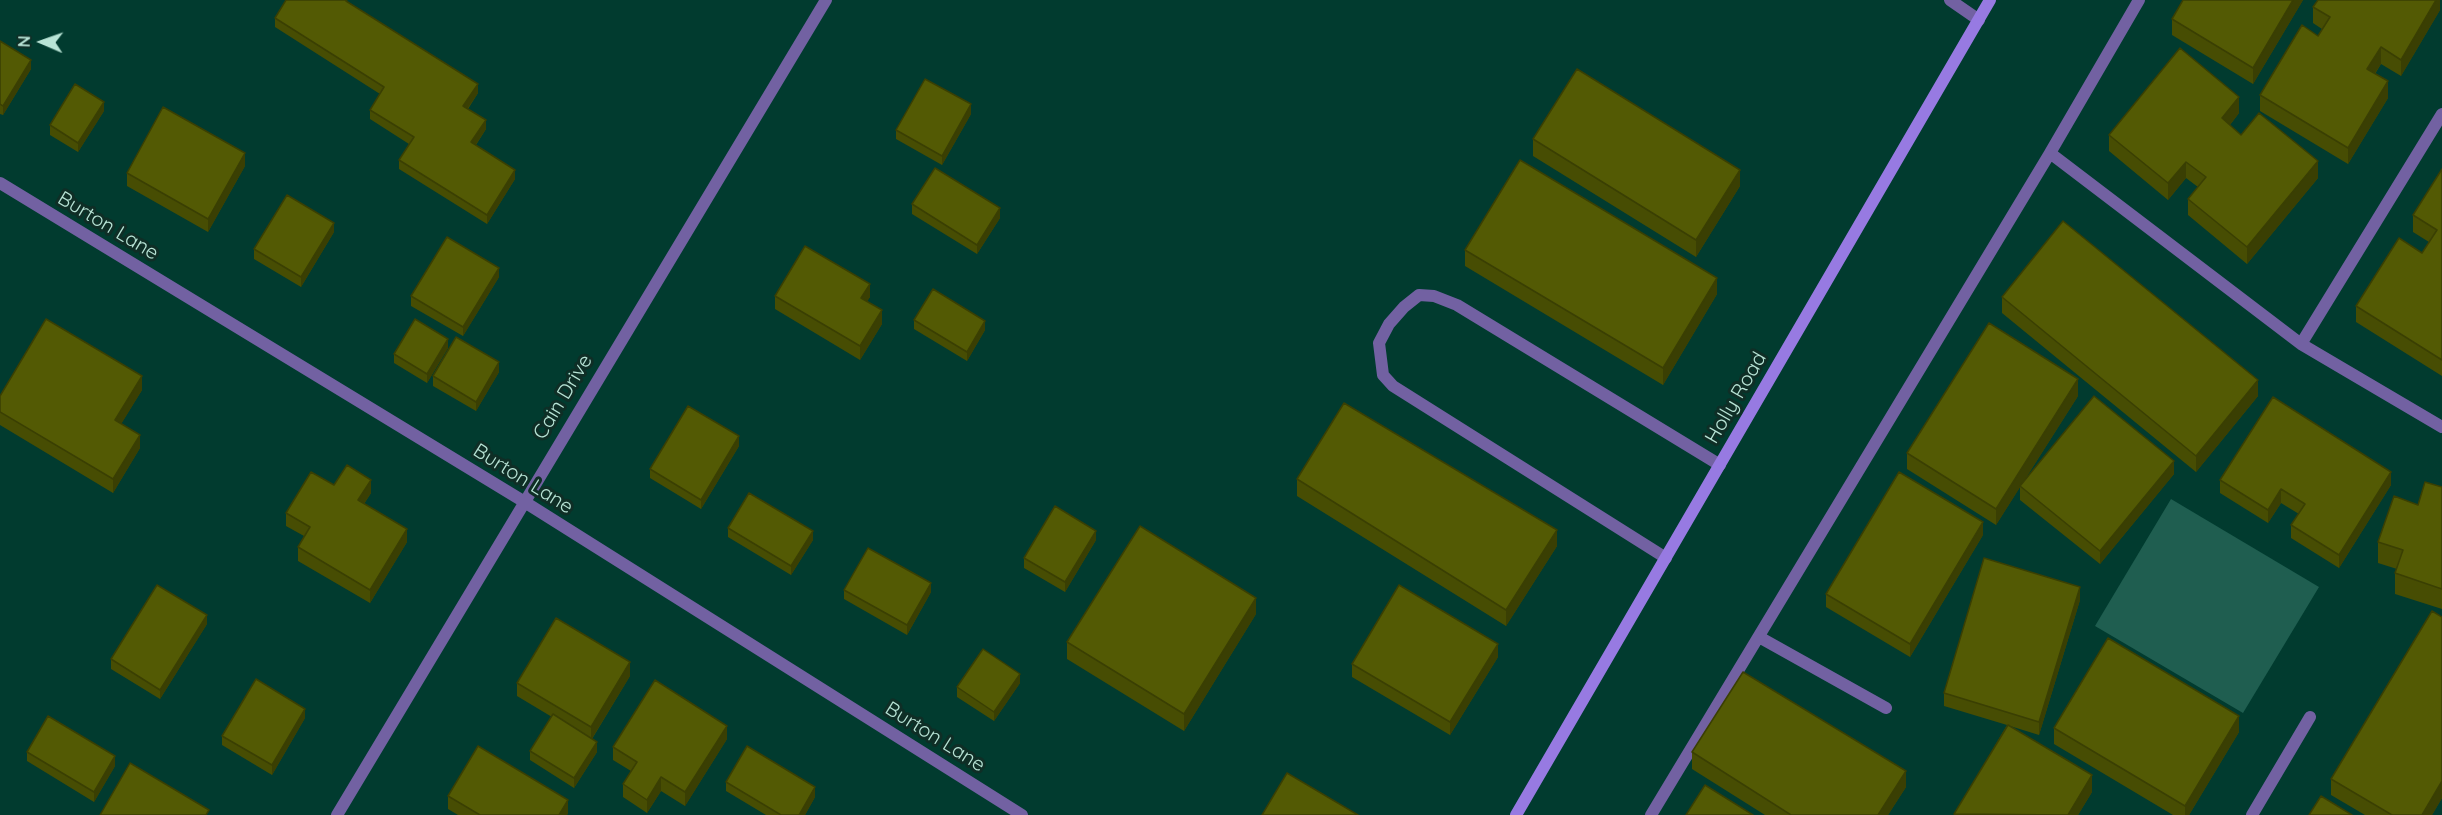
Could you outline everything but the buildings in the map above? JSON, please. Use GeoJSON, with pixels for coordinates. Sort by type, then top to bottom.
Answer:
{"type":"FeatureCollection","features":[{"type":"Feature","properties":{"kind":"main road","name":"Holly Road"},"geometry":{"type":"LineString","coordinates":[[1516,815],[1990,0]]}},
{"type":"Feature","properties":{"kind":"street","name":"Cain Drive"},"geometry":{"type":"LineString","coordinates":[[337,815],[523,501],[826,0]]}},
{"type":"Feature","properties":{"kind":"street"},"geometry":{"type":"LineString","coordinates":[[1950,0],[1978,20]]}},
{"type":"Feature","properties":{"kind":"street"},"geometry":{"type":"LineString","coordinates":[[1651,815],[2050,153],[2139,0]]}},
{"type":"Feature","properties":{"kind":"street"},"geometry":{"type":"LineString","coordinates":[[2301,344],[2442,114]]}},
{"type":"Feature","properties":{"kind":"street"},"geometry":{"type":"LineString","coordinates":[[2050,153],[2301,344],[2442,427]]}},
{"type":"Feature","properties":{"kind":"street","name":"Burton Lane"},"geometry":{"type":"LineString","coordinates":[[0,183],[523,501],[1022,815]]}},
{"type":"Feature","properties":{"kind":"street"},"geometry":{"type":"LineString","coordinates":[[1666,558],[1393,386],[1383,375],[1379,343],[1389,324],[1404,307],[1419,296],[1434,296],[1457,305],[1720,465]]}},
{"type":"Feature","properties":{"kind":"street"},"geometry":{"type":"LineString","coordinates":[[1759,637],[1886,708]]}},
{"type":"Feature","properties":{"kind":"street"},"geometry":{"type":"LineString","coordinates":[[2252,815],[2310,717]]}},
{"type":"Feature","properties":{"kind":"shaded area"},"geometry":{"type":"Polygon","coordinates":[[[2171,499],[2319,587],[2243,713],[2095,626],[2171,499]]]}}]}
